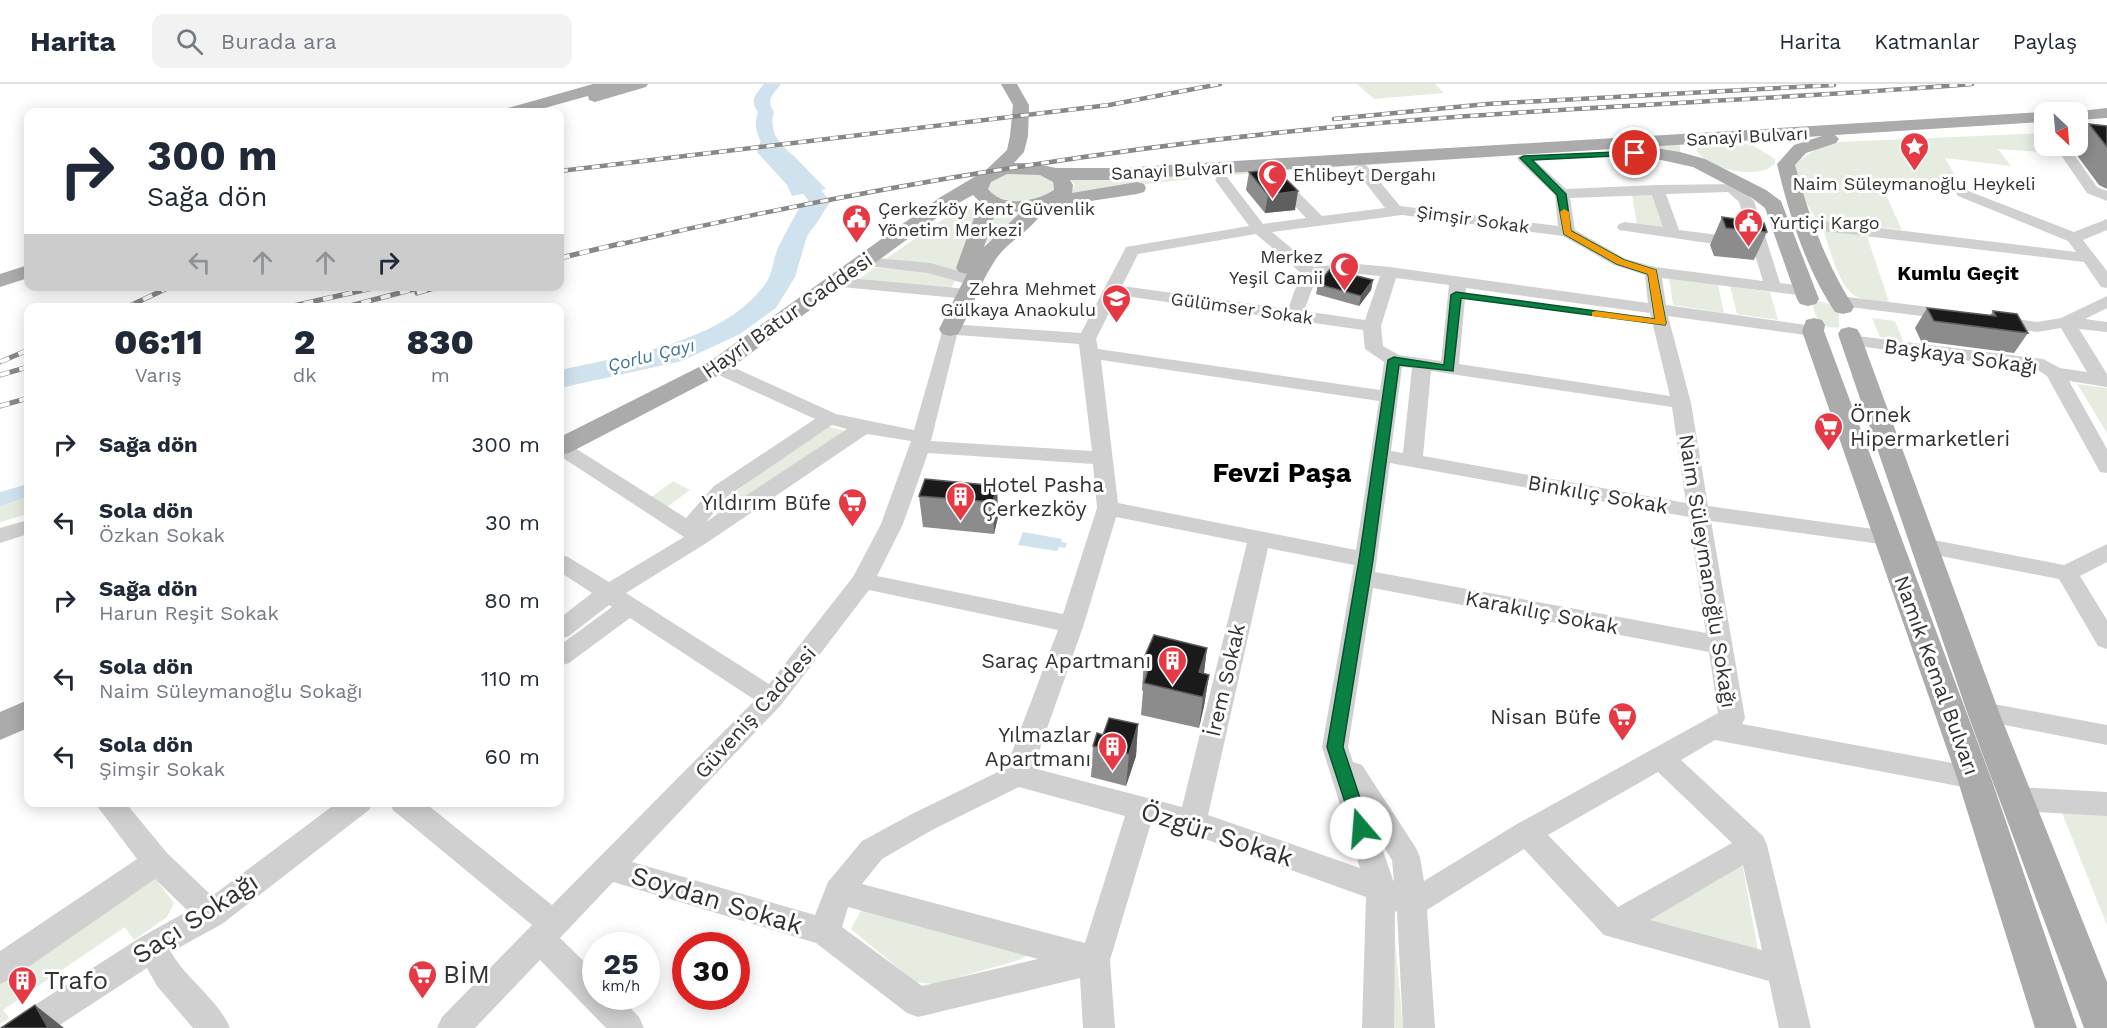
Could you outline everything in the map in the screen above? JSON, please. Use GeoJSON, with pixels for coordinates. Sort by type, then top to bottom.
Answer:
{"type":"FeatureCollection","features":[{"type":"Feature","properties":{"kind":"main road"},"geometry":{"type":"LineString","coordinates":[[528,108],[611,84]]}},
{"type":"Feature","properties":{"kind":"main road"},"geometry":{"type":"LineString","coordinates":[[558,108],[640,84]]}},
{"type":"Feature","properties":{"kind":"main road"},"geometry":{"type":"LineString","coordinates":[[993,202],[981,194],[978,189],[986,178],[1015,152],[1019,136],[1021,105],[1009,84]]}},
{"type":"Feature","properties":{"kind":"main road"},"geometry":{"type":"LineString","coordinates":[[1020,84],[1030,105],[1035,148],[1047,160],[1053,174]]}},
{"type":"Feature","properties":{"kind":"main road"},"geometry":{"type":"LineString","coordinates":[[2088,114],[2107,113]]}},
{"type":"Feature","properties":{"kind":"main road","name":"Sanayi Bulvarı"},"geometry":{"type":"LineString","coordinates":[[986,178],[1018,168],[1053,174],[1117,174],[2034,118]]}},
{"type":"Feature","properties":{"kind":"main road"},"geometry":{"type":"LineString","coordinates":[[2088,122],[2107,121]]}},
{"type":"Feature","properties":{"kind":"main road","name":"Sanayi Bulvarı"},"geometry":{"type":"LineString","coordinates":[[993,202],[1009,206],[1042,203],[1153,186],[1361,168],[1657,152],[1729,173],[1766,175],[1783,169],[1800,149],[1835,138],[2034,125]]}},
{"type":"Feature","properties":{"kind":"main road"},"geometry":{"type":"LineString","coordinates":[[1699,163],[1690,157],[1686,151],[1687,146],[1700,138],[1711,137],[1760,144],[1782,157],[1786,164]]}},
{"type":"Feature","properties":{"kind":"main road","name":"Namık Kemal Bulvarı"},"geometry":{"type":"LineString","coordinates":[[1699,163],[1759,194],[1773,205],[1800,299],[1974,778],[2056,1028]]}},
{"type":"Feature","properties":{"kind":"main road","name":"Namık Kemal Bulvarı"},"geometry":{"type":"LineString","coordinates":[[1786,164],[1795,199],[1842,309],[1923,546],[1983,712],[2104,1028]]}},
{"type":"Feature","properties":{"kind":"main road","name":"Güveniş Caddesi"},"geometry":{"type":"LineString","coordinates":[[950,329],[984,260],[997,244],[1042,203],[1063,192],[1062,180],[1053,174]]}},
{"type":"Feature","properties":{"kind":"main road","name":"Hayri Batur Caddesi"},"geometry":{"type":"LineString","coordinates":[[564,445],[717,367],[946,202],[986,178]]}},
{"type":"Feature","properties":{"kind":"main road","name":"Hayri Batur Caddesi"},"geometry":{"type":"LineString","coordinates":[[885,246],[951,210],[993,202]]}},
{"type":"Feature","properties":{"kind":"main road","name":"Güveniş Caddesi"},"geometry":{"type":"LineString","coordinates":[[950,329],[960,286],[987,210],[993,202]]}},
{"type":"Feature","properties":{"kind":"main road"},"geometry":{"type":"LineString","coordinates":[[0,272],[24,263]]}},
{"type":"Feature","properties":{"kind":"main road"},"geometry":{"type":"LineString","coordinates":[[0,281],[24,272]]}},
{"type":"Feature","properties":{"kind":"main road"},"geometry":{"type":"LineString","coordinates":[[1800,299],[1832,301],[1842,309],[1835,335],[1800,299]]}},
{"type":"Feature","properties":{"kind":"main road"},"geometry":{"type":"LineString","coordinates":[[0,727],[24,715]]}},
{"type":"Feature","properties":{"kind":"street"},"geometry":{"type":"LineString","coordinates":[[2069,156],[2092,190],[2107,197]]}},
{"type":"Feature","properties":{"kind":"street"},"geometry":{"type":"LineString","coordinates":[[1524,158],[1562,194],[1623,227],[1760,245]]}},
{"type":"Feature","properties":{"kind":"street"},"geometry":{"type":"LineString","coordinates":[[1361,168],[1396,211]]}},
{"type":"Feature","properties":{"kind":"street"},"geometry":{"type":"LineString","coordinates":[[1273,175],[1318,221]]}},
{"type":"Feature","properties":{"kind":"street"},"geometry":{"type":"LineString","coordinates":[[1222,180],[1259,229],[1310,272],[1347,268],[1390,272],[1457,288],[1659,317],[1800,299],[1760,245],[1746,201],[1732,187],[1657,189],[1623,227]]}},
{"type":"Feature","properties":{"kind":"street"},"geometry":{"type":"LineString","coordinates":[[1657,189],[1673,234]]}},
{"type":"Feature","properties":{"kind":"street"},"geometry":{"type":"LineString","coordinates":[[1963,193],[2074,238],[2107,283]]}},
{"type":"Feature","properties":{"kind":"street"},"geometry":{"type":"LineString","coordinates":[[1562,194],[1567,232]]}},
{"type":"Feature","properties":{"kind":"street","name":"Şimşir Sokak"},"geometry":{"type":"LineString","coordinates":[[1111,289],[1132,250],[1259,229],[1396,211],[1567,232],[1623,227],[1653,272],[1800,299]]}},
{"type":"Feature","properties":{"kind":"street"},"geometry":{"type":"LineString","coordinates":[[1806,224],[2087,258]]}},
{"type":"Feature","properties":{"kind":"street"},"geometry":{"type":"LineString","coordinates":[[2074,238],[2107,224]]}},
{"type":"Feature","properties":{"kind":"street"},"geometry":{"type":"LineString","coordinates":[[865,262],[930,268],[960,286]]}},
{"type":"Feature","properties":{"kind":"street"},"geometry":{"type":"LineString","coordinates":[[1294,315],[1310,272]]}},
{"type":"Feature","properties":{"kind":"street"},"geometry":{"type":"LineString","coordinates":[[1390,272],[1372,326],[1374,349],[1394,360],[1681,403]]}},
{"type":"Feature","properties":{"kind":"street","name":"Naim Süleymanoğlu Sokağı"},"geometry":{"type":"LineString","coordinates":[[1412,904],[1527,833],[1732,718],[1681,403],[1659,317],[1653,272]]}},
{"type":"Feature","properties":{"kind":"street"},"geometry":{"type":"LineString","coordinates":[[837,282],[960,286]]}},
{"type":"Feature","properties":{"kind":"street"},"geometry":{"type":"LineString","coordinates":[[1449,369],[1457,288]]}},
{"type":"Feature","properties":{"kind":"street"},"geometry":{"type":"LineString","coordinates":[[1095,960],[918,1002],[825,932],[838,891],[872,850],[922,822],[1017,775],[1072,624],[1108,508],[1088,346],[1111,289]]}},
{"type":"Feature","properties":{"kind":"street","name":"Gülümser Sokak"},"geometry":{"type":"LineString","coordinates":[[1111,289],[1372,326]]}},
{"type":"Feature","properties":{"kind":"street"},"geometry":{"type":"LineString","coordinates":[[2066,322],[2107,301]]}},
{"type":"Feature","properties":{"kind":"street"},"geometry":{"type":"LineString","coordinates":[[1842,309],[2037,327],[2066,322],[2107,327]]}},
{"type":"Feature","properties":{"kind":"street","name":"Başkaya Sokağı"},"geometry":{"type":"LineString","coordinates":[[1842,309],[2049,369],[2104,381]]}},
{"type":"Feature","properties":{"kind":"street"},"geometry":{"type":"LineString","coordinates":[[2066,322],[2104,381]]}},
{"type":"Feature","properties":{"kind":"street"},"geometry":{"type":"LineString","coordinates":[[2020,324],[2107,467]]}},
{"type":"Feature","properties":{"kind":"street"},"geometry":{"type":"LineString","coordinates":[[950,329],[1088,346],[1389,397]]}},
{"type":"Feature","properties":{"kind":"street","name":"Güveniş Caddesi"},"geometry":{"type":"LineString","coordinates":[[453,1028],[772,698],[863,580],[892,524],[921,441],[950,329]]}},
{"type":"Feature","properties":{"kind":"street"},"geometry":{"type":"LineString","coordinates":[[1378,1028],[1381,889],[1335,747],[1365,569],[1394,360]]}},
{"type":"Feature","properties":{"kind":"street"},"geometry":{"type":"LineString","coordinates":[[1413,461],[1422,365]]}},
{"type":"Feature","properties":{"kind":"street"},"geometry":{"type":"LineString","coordinates":[[717,367],[829,418],[921,441],[1103,458]]}},
{"type":"Feature","properties":{"kind":"street"},"geometry":{"type":"LineString","coordinates":[[694,533],[721,491],[829,418]]}},
{"type":"Feature","properties":{"kind":"street"},"geometry":{"type":"LineString","coordinates":[[564,627],[694,533],[863,427]]}},
{"type":"Feature","properties":{"kind":"street"},"geometry":{"type":"LineString","coordinates":[[564,450],[694,533]]}},
{"type":"Feature","properties":{"kind":"street","name":"Binkılıç Sokak"},"geometry":{"type":"LineString","coordinates":[[1381,455],[1699,512],[1888,538]]}},
{"type":"Feature","properties":{"kind":"street","name":"Karakılıç Sokak"},"geometry":{"type":"LineString","coordinates":[[1108,508],[1259,538],[1365,569],[1720,645]]}},
{"type":"Feature","properties":{"kind":"street"},"geometry":{"type":"LineString","coordinates":[[0,536],[24,528]]}},
{"type":"Feature","properties":{"kind":"street","name":"İrem Sokak"},"geometry":{"type":"LineString","coordinates":[[1192,822],[1259,538]]}},
{"type":"Feature","properties":{"kind":"street"},"geometry":{"type":"LineString","coordinates":[[1923,546],[2067,573],[2107,552]]}},
{"type":"Feature","properties":{"kind":"street"},"geometry":{"type":"LineString","coordinates":[[564,565],[772,698]]}},
{"type":"Feature","properties":{"kind":"street"},"geometry":{"type":"LineString","coordinates":[[2067,573],[2107,640]]}},
{"type":"Feature","properties":{"kind":"street"},"geometry":{"type":"LineString","coordinates":[[863,580],[1072,624]]}},
{"type":"Feature","properties":{"kind":"street"},"geometry":{"type":"LineString","coordinates":[[564,654],[630,606]]}},
{"type":"Feature","properties":{"kind":"street"},"geometry":{"type":"LineString","coordinates":[[1983,712],[2107,735]]}},
{"type":"Feature","properties":{"kind":"street"},"geometry":{"type":"LineString","coordinates":[[1713,729],[1974,778]]}},
{"type":"Feature","properties":{"kind":"street"},"geometry":{"type":"LineString","coordinates":[[1335,747],[1406,857],[1412,904],[1419,1028]]}},
{"type":"Feature","properties":{"kind":"street"},"geometry":{"type":"LineString","coordinates":[[1662,759],[1753,845],[1795,1028]]}},
{"type":"Feature","properties":{"kind":"street","name":"Özgür Sokak"},"geometry":{"type":"LineString","coordinates":[[1017,775],[1192,822],[1381,889],[1412,904]]}},
{"type":"Feature","properties":{"kind":"street"},"geometry":{"type":"LineString","coordinates":[[2017,799],[2107,804]]}},
{"type":"Feature","properties":{"kind":"street"},"geometry":{"type":"LineString","coordinates":[[112,807],[157,862],[211,914]]}},
{"type":"Feature","properties":{"kind":"street","name":"Saçı Sokağı"},"geometry":{"type":"LineString","coordinates":[[27,1028],[152,947],[211,914],[352,807]]}},
{"type":"Feature","properties":{"kind":"street"},"geometry":{"type":"LineString","coordinates":[[409,807],[535,910],[582,976]]}},
{"type":"Feature","properties":{"kind":"street"},"geometry":{"type":"LineString","coordinates":[[1099,1028],[1095,960],[1141,808]]}},
{"type":"Feature","properties":{"kind":"street"},"geometry":{"type":"LineString","coordinates":[[1527,833],[1615,925],[1781,970]]}},
{"type":"Feature","properties":{"kind":"street"},"geometry":{"type":"LineString","coordinates":[[1615,925],[1753,845]]}},
{"type":"Feature","properties":{"kind":"street"},"geometry":{"type":"LineString","coordinates":[[0,969],[157,862]]}},
{"type":"Feature","properties":{"kind":"street","name":"Soydan Sokak"},"geometry":{"type":"LineString","coordinates":[[609,868],[825,932]]}},
{"type":"Feature","properties":{"kind":"street"},"geometry":{"type":"LineString","coordinates":[[838,891],[1095,960]]}},
{"type":"Feature","properties":{"kind":"street"},"geometry":{"type":"LineString","coordinates":[[152,947],[168,976],[214,1028]]}},
{"type":"Feature","properties":{"kind":"street"},"geometry":{"type":"LineString","coordinates":[[611,1010],[628,1028]]}},
{"type":"Feature","properties":{"kind":"shaded area"},"geometry":{"type":"Polygon","coordinates":[[[1357,84],[1435,84],[1444,93],[1374,99],[1357,84]]]}},
{"type":"Feature","properties":{"kind":"shaded area"},"geometry":{"type":"Polygon","coordinates":[[[2034,133],[2034,152],[1998,149],[2011,166],[1945,158],[1963,189],[1926,185],[1926,188],[1880,182],[1902,230],[1862,225],[1858,228],[1818,222],[1802,196],[1794,167],[1796,163],[1822,145],[1839,142],[2034,133]]]}},
{"type":"Feature","properties":{"kind":"shaded area"},"geometry":{"type":"Polygon","coordinates":[[[2088,135],[2107,138],[2107,151],[2088,149],[2088,135]]]}},
{"type":"Feature","properties":{"kind":"shaded area"},"geometry":{"type":"Polygon","coordinates":[[[1733,141],[1754,146],[1775,159],[1775,163],[1759,171],[1735,171],[1712,163],[1697,151],[1699,146],[1733,141]]]}},
{"type":"Feature","properties":{"kind":"shaded area"},"geometry":{"type":"Polygon","coordinates":[[[1680,144],[1680,153],[1629,149],[1578,150],[1221,176],[1070,194],[1075,185],[1069,178],[1680,144]]]}},
{"type":"Feature","properties":{"kind":"shaded area"},"geometry":{"type":"Polygon","coordinates":[[[1037,173],[1052,181],[1054,190],[1039,199],[1012,201],[995,196],[988,192],[986,187],[990,181],[1002,175],[1037,173]]]}},
{"type":"Feature","properties":{"kind":"shaded area"},"geometry":{"type":"Polygon","coordinates":[[[1653,194],[1665,228],[1637,225],[1632,195],[1653,194]]]}},
{"type":"Feature","properties":{"kind":"shaded area"},"geometry":{"type":"Polygon","coordinates":[[[994,207],[1031,210],[984,245],[994,207]]]}},
{"type":"Feature","properties":{"kind":"shaded area"},"geometry":{"type":"Polygon","coordinates":[[[976,208],[980,210],[958,272],[884,260],[951,214],[976,208]]]}},
{"type":"Feature","properties":{"kind":"shaded area"},"geometry":{"type":"Polygon","coordinates":[[[1823,229],[1866,233],[1889,302],[1860,298],[1846,287],[1836,268],[1823,229]]]}},
{"type":"Feature","properties":{"kind":"shaded area"},"geometry":{"type":"Polygon","coordinates":[[[874,268],[924,270],[955,281],[950,290],[855,282],[874,268]]]}},
{"type":"Feature","properties":{"kind":"shaded area"},"geometry":{"type":"Polygon","coordinates":[[[1669,278],[1718,285],[1724,313],[1673,305],[1669,278]]]}},
{"type":"Feature","properties":{"kind":"shaded area"},"geometry":{"type":"Polygon","coordinates":[[[1730,286],[1770,292],[1778,320],[1737,314],[1730,286]]]}},
{"type":"Feature","properties":{"kind":"shaded area"},"geometry":{"type":"Polygon","coordinates":[[[1819,301],[1832,305],[1839,312],[1839,327],[1829,327],[1818,320],[1813,306],[1819,301]]]}},
{"type":"Feature","properties":{"kind":"shaded area"},"geometry":{"type":"Polygon","coordinates":[[[1872,318],[1895,321],[1903,341],[1880,337],[1872,318]]]}},
{"type":"Feature","properties":{"kind":"shaded area"},"geometry":{"type":"Polygon","coordinates":[[[2077,384],[2107,388],[2107,433],[2081,390],[2077,384]]]}},
{"type":"Feature","properties":{"kind":"shaded area"},"geometry":{"type":"Polygon","coordinates":[[[829,427],[846,431],[707,525],[728,498],[765,469],[829,427]]]}},
{"type":"Feature","properties":{"kind":"shaded area"},"geometry":{"type":"Polygon","coordinates":[[[673,481],[690,490],[667,507],[650,498],[673,481]]]}},
{"type":"Feature","properties":{"kind":"shaded area"},"geometry":{"type":"Polygon","coordinates":[[[24,498],[24,515],[0,522],[0,506],[24,498]]]}},
{"type":"Feature","properties":{"kind":"shaded area"},"geometry":{"type":"Polygon","coordinates":[[[2059,805],[2107,812],[2107,925],[2059,805]]]}},
{"type":"Feature","properties":{"kind":"shaded area"},"geometry":{"type":"Polygon","coordinates":[[[1742,862],[1758,951],[1635,924],[1742,862]]]}},
{"type":"Feature","properties":{"kind":"shaded area"},"geometry":{"type":"Polygon","coordinates":[[[153,876],[174,903],[167,917],[134,940],[125,927],[3,1010],[9,1018],[0,1024],[0,978],[153,876]]]}},
{"type":"Feature","properties":{"kind":"shaded area"},"geometry":{"type":"Polygon","coordinates":[[[862,909],[1030,954],[1019,960],[935,984],[915,982],[851,929],[862,909]]]}},
{"type":"Feature","properties":{"kind":"shaded area"},"geometry":{"type":"Polygon","coordinates":[[[1394,928],[1403,1028],[1391,1028],[1394,928]]]}},
{"type":"Feature","properties":{"kind":"water"},"geometry":{"type":"Polygon","coordinates":[[[770,139],[793,155],[826,189],[792,196],[787,185],[757,152],[761,140],[770,139]]]}},
{"type":"Feature","properties":{"kind":"water"},"geometry":{"type":"Polygon","coordinates":[[[815,200],[831,201],[807,236],[795,277],[776,308],[740,334],[682,361],[564,387],[564,369],[643,352],[700,333],[725,320],[748,303],[766,283],[778,248],[802,203],[815,200]]]}},
{"type":"Feature","properties":{"kind":"water"},"geometry":{"type":"Polygon","coordinates":[[[24,485],[24,498],[0,506],[0,492],[24,485]]]}},
{"type":"Feature","properties":{"kind":"water"},"geometry":{"type":"Polygon","coordinates":[[[1023,532],[1062,539],[1061,542],[1067,543],[1065,548],[1059,547],[1057,551],[1018,545],[1023,532]]]}},
{"type":"Feature","properties":{"kind":"building"},"geometry":{"type":"Polygon","coordinates":[[[2089,124],[2107,126],[2107,147],[2089,124]]]}},
{"type":"Feature","properties":{"kind":"building"},"geometry":{"type":"Polygon","coordinates":[[[1276,169],[1298,191],[1268,195],[1249,172],[1276,169]]]}},
{"type":"Feature","properties":{"kind":"building"},"geometry":{"type":"Polygon","coordinates":[[[1722,217],[1764,223],[1767,232],[1726,228],[1722,217]]]}},
{"type":"Feature","properties":{"kind":"building"},"geometry":{"type":"Polygon","coordinates":[[[1330,269],[1373,280],[1361,296],[1318,284],[1330,269]]]}},
{"type":"Feature","properties":{"kind":"building"},"geometry":{"type":"Polygon","coordinates":[[[1927,308],[1996,316],[1993,311],[2017,314],[2028,333],[1934,321],[1927,308]]]}},
{"type":"Feature","properties":{"kind":"building"},"geometry":{"type":"Polygon","coordinates":[[[925,479],[997,486],[993,502],[919,496],[925,479]]]}},
{"type":"Feature","properties":{"kind":"building"},"geometry":{"type":"Polygon","coordinates":[[[1154,635],[1207,648],[1199,672],[1209,675],[1203,697],[1144,683],[1151,660],[1144,658],[1154,635]]]}},
{"type":"Feature","properties":{"kind":"building"},"geometry":{"type":"Polygon","coordinates":[[[1109,718],[1138,724],[1129,754],[1093,746],[1097,733],[1103,735],[1109,718]]]}},
{"type":"Feature","properties":{"kind":"building"},"geometry":{"type":"Polygon","coordinates":[[[35,1005],[48,1028],[1,1028],[35,1005]]]}},
{"type":"Feature","properties":{"kind":"waterway","name":"Çorlu Çayı"},"geometry":{"type":"LineString","coordinates":[[773,84],[761,98],[761,105],[766,112],[763,121],[766,136],[776,150],[795,168],[818,199],[814,212],[798,232]]}},
{"type":"Feature","properties":{"kind":"railway"},"geometry":{"type":"LineString","coordinates":[[564,171],[1109,105],[1220,84]]}},
{"type":"Feature","properties":{"kind":"railway"},"geometry":{"type":"LineString","coordinates":[[617,245],[795,207],[974,174],[1244,136],[1494,114],[1972,84]]}},
{"type":"Feature","properties":{"kind":"railway"},"geometry":{"type":"LineString","coordinates":[[1334,119],[1487,104],[1834,85]]}},
{"type":"Feature","properties":{"kind":"railway"},"geometry":{"type":"LineString","coordinates":[[564,257],[623,243]]}},
{"type":"Feature","properties":{"kind":"railway"},"geometry":{"type":"LineString","coordinates":[[136,303],[161,291]]}},
{"type":"Feature","properties":{"kind":"railway"},"geometry":{"type":"LineString","coordinates":[[306,303],[360,291]]}},
{"type":"Feature","properties":{"kind":"railway"},"geometry":{"type":"LineString","coordinates":[[361,303],[407,291]]}},
{"type":"Feature","properties":{"kind":"railway"},"geometry":{"type":"LineString","coordinates":[[417,293],[424,291]]}},
{"type":"Feature","properties":{"kind":"railway"},"geometry":{"type":"LineString","coordinates":[[0,362],[24,352]]}},
{"type":"Feature","properties":{"kind":"railway"},"geometry":{"type":"LineString","coordinates":[[0,375],[24,368]]}},
{"type":"Feature","properties":{"kind":"railway"},"geometry":{"type":"LineString","coordinates":[[0,406],[24,399]]}},
{"type":"Feature","properties":{"kind":"slow traffic"},"geometry":{"type":"LineString","coordinates":[[1564,212],[1567,232],[1620,262],[1653,272],[1661,323],[1596,314]]}},
{"type":"Feature","properties":{"kind":"place","name":"Naim Süleymanoğlu Heykeli"},"geometry":{"type":"Point","coordinates":[1914,172]}},
{"type":"Feature","properties":{"kind":"place","name":"Ehlibeyt Dergahı"},"geometry":{"type":"Point","coordinates":[1272,200]}},
{"type":"Feature","properties":{"kind":"place","name":"Çerkezköy Kent Güvenlik Yönetim Merkezi"},"geometry":{"type":"Point","coordinates":[857,244]}},
{"type":"Feature","properties":{"kind":"place","name":"Yurtiçi Kargo"},"geometry":{"type":"Point","coordinates":[1749,248]}},
{"type":"Feature","properties":{"kind":"place","name":"Merkez Yeşil Camii"},"geometry":{"type":"Point","coordinates":[1344,292]}},
{"type":"Feature","properties":{"kind":"place","name":"Zehra Mehmet Gülkaya Anaokulu"},"geometry":{"type":"Point","coordinates":[1117,324]}},
{"type":"Feature","properties":{"kind":"place","name":"Örnek Hipermarketleri"},"geometry":{"type":"Point","coordinates":[1829,452]}},
{"type":"Feature","properties":{"kind":"place","name":"Hotel Pasha Çerkezköy"},"geometry":{"type":"Point","coordinates":[961,522]}},
{"type":"Feature","properties":{"kind":"place","name":"Yıldırım Büfe"},"geometry":{"type":"Point","coordinates":[852,528]}},
{"type":"Feature","properties":{"kind":"place","name":"Saraç Apartmanı"},"geometry":{"type":"Point","coordinates":[1172,686]}},
{"type":"Feature","properties":{"kind":"place","name":"Nisan Büfe"},"geometry":{"type":"Point","coordinates":[1622,742]}},
{"type":"Feature","properties":{"kind":"place","name":"Yılmazlar Apartmanı"},"geometry":{"type":"Point","coordinates":[1112,772]}},
{"type":"Feature","properties":{"kind":"place","name":"BİM"},"geometry":{"type":"Point","coordinates":[422,1000]}},
{"type":"Feature","properties":{"kind":"place","name":"Trafo"},"geometry":{"type":"Point","coordinates":[23,1006]}},
{"type":"Feature","properties":{"kind":"district","name":"Kumlu Geçit"},"geometry":{"type":"Point","coordinates":[1958,273]}},
{"type":"Feature","properties":{"kind":"district","name":"Fevzi Paşa"},"geometry":{"type":"Point","coordinates":[1282,473]}},
{"type":"Feature","properties":{"kind":"route"},"geometry":{"type":"LineString","coordinates":[[1361,828],[1335,747],[1366,560],[1394,360],[1449,369],[1456,295],[1661,323],[1653,272],[1620,262],[1567,232],[1562,194],[1524,158],[1635,153]]}}]}
